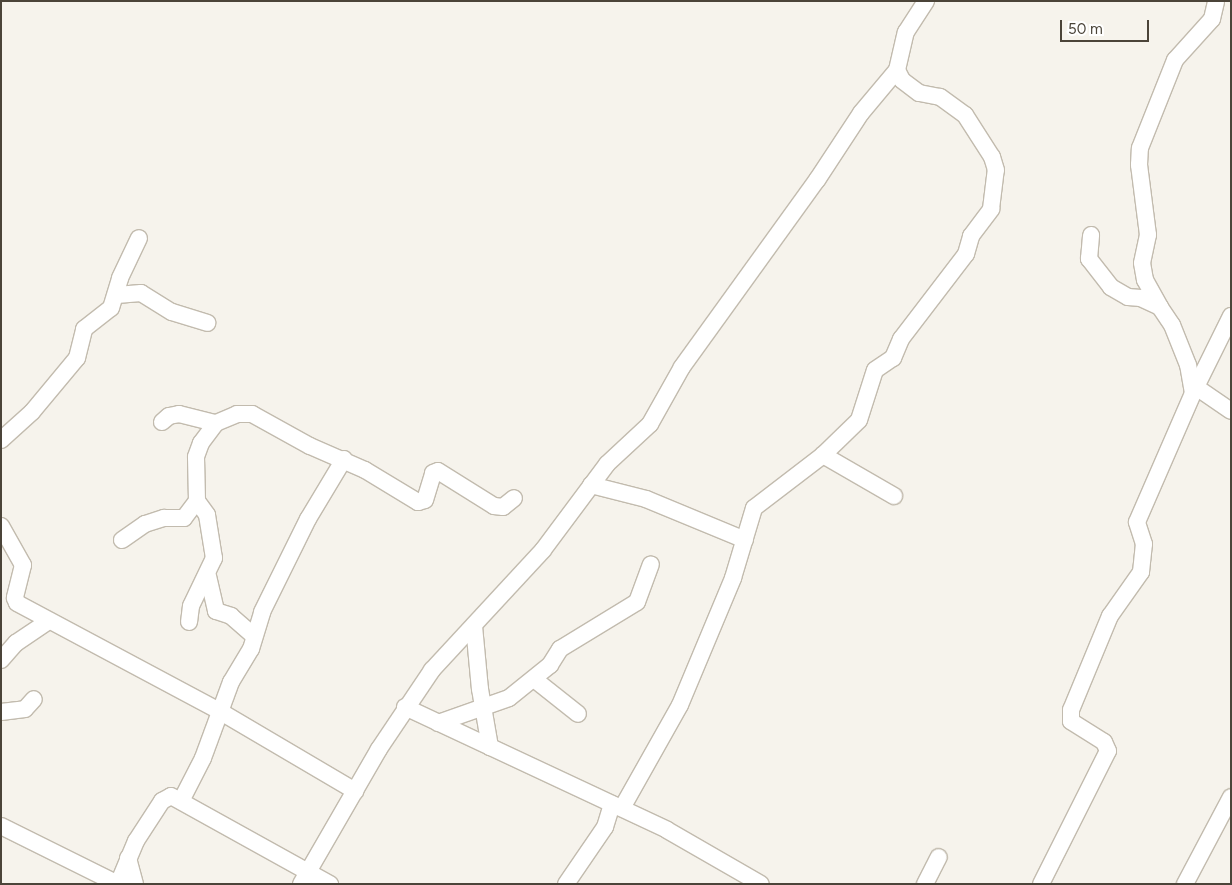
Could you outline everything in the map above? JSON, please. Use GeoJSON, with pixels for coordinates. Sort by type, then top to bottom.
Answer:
{"type":"FeatureCollection","features":[{"type":"Feature","properties":{"kind":"street"},"geometry":{"type":"LineString","coordinates":[[305,878],[405,707],[432,670],[543,550],[591,485],[623,446],[650,424],[682,367],[817,180],[860,113],[897,70],[906,32],[926,1]]}},
{"type":"Feature","properties":{"kind":"street"},"geometry":{"type":"LineString","coordinates":[[1216,1],[1212,19],[1175,60],[1140,148],[1138,165],[1148,235],[1142,263],[1145,280],[1172,326],[1195,390],[1231,411]]}},
{"type":"Feature","properties":{"kind":"street"},"geometry":{"type":"LineString","coordinates":[[566,884],[605,827],[680,705],[745,540],[756,505],[823,455],[859,420],[872,375],[881,364],[893,358],[901,339],[966,254],[971,236],[990,209],[994,195],[996,170],[992,157],[965,115],[940,97],[918,93],[902,80],[897,70]]}},
{"type":"Feature","properties":{"kind":"street"},"geometry":{"type":"LineString","coordinates":[[1091,234],[1089,259],[1111,287],[1128,297],[1141,298],[1160,307]]}},
{"type":"Feature","properties":{"kind":"street"},"geometry":{"type":"LineString","coordinates":[[1,440],[32,412],[77,358],[84,329],[106,314],[117,295],[120,278],[139,238]]}},
{"type":"Feature","properties":{"kind":"street"},"geometry":{"type":"LineString","coordinates":[[117,295],[141,293],[172,312],[206,324]]}},
{"type":"Feature","properties":{"kind":"street"},"geometry":{"type":"LineString","coordinates":[[1041,884],[1108,751],[1104,742],[1071,721],[1071,710],[1110,616],[1141,572],[1144,544],[1136,522],[1195,390],[1231,316]]}},
{"type":"Feature","properties":{"kind":"street"},"geometry":{"type":"LineString","coordinates":[[162,422],[169,416],[178,414],[216,423]]}},
{"type":"Feature","properties":{"kind":"street"},"geometry":{"type":"LineString","coordinates":[[189,622],[190,606],[208,576],[215,549],[207,515],[198,502],[196,457],[201,443],[216,423],[237,414],[252,414],[310,446],[344,459],[418,502],[425,500],[433,473],[438,471],[494,506],[503,507],[514,498]]}},
{"type":"Feature","properties":{"kind":"street"},"geometry":{"type":"LineString","coordinates":[[823,455],[894,496]]}},
{"type":"Feature","properties":{"kind":"street"},"geometry":{"type":"LineString","coordinates":[[181,801],[221,712],[231,682],[254,636],[262,612],[284,573],[290,555],[344,459]]}},
{"type":"Feature","properties":{"kind":"street"},"geometry":{"type":"LineString","coordinates":[[591,485],[646,498],[745,540]]}},
{"type":"Feature","properties":{"kind":"street"},"geometry":{"type":"LineString","coordinates":[[122,540],[145,524],[164,518],[184,518],[198,502]]}},
{"type":"Feature","properties":{"kind":"street"},"geometry":{"type":"LineString","coordinates":[[1,526],[23,565],[15,601],[221,712],[356,790]]}},
{"type":"Feature","properties":{"kind":"street"},"geometry":{"type":"LineString","coordinates":[[438,723],[509,698],[534,679],[560,649],[637,602],[651,564]]}},
{"type":"Feature","properties":{"kind":"street"},"geometry":{"type":"LineString","coordinates":[[208,576],[216,610],[238,621],[254,636]]}},
{"type":"Feature","properties":{"kind":"street"},"geometry":{"type":"LineString","coordinates":[[1,660],[16,642],[49,621]]}},
{"type":"Feature","properties":{"kind":"street"},"geometry":{"type":"LineString","coordinates":[[474,626],[482,708],[490,747]]}},
{"type":"Feature","properties":{"kind":"street"},"geometry":{"type":"LineString","coordinates":[[534,679],[578,714]]}},
{"type":"Feature","properties":{"kind":"street"},"geometry":{"type":"LineString","coordinates":[[1,712],[25,709],[34,699]]}},
{"type":"Feature","properties":{"kind":"street"},"geometry":{"type":"LineString","coordinates":[[405,707],[667,830],[732,877],[761,884]]}},
{"type":"Feature","properties":{"kind":"street"},"geometry":{"type":"LineString","coordinates":[[1,826],[118,884],[128,858],[162,801],[171,796],[305,878],[330,884]]}},
{"type":"Feature","properties":{"kind":"street"},"geometry":{"type":"LineString","coordinates":[[1185,884],[1231,797]]}},
{"type":"Feature","properties":{"kind":"street"},"geometry":{"type":"LineString","coordinates":[[925,884],[940,856]]}},
{"type":"Feature","properties":{"kind":"street"},"geometry":{"type":"LineString","coordinates":[[128,858],[135,884]]}}]}
